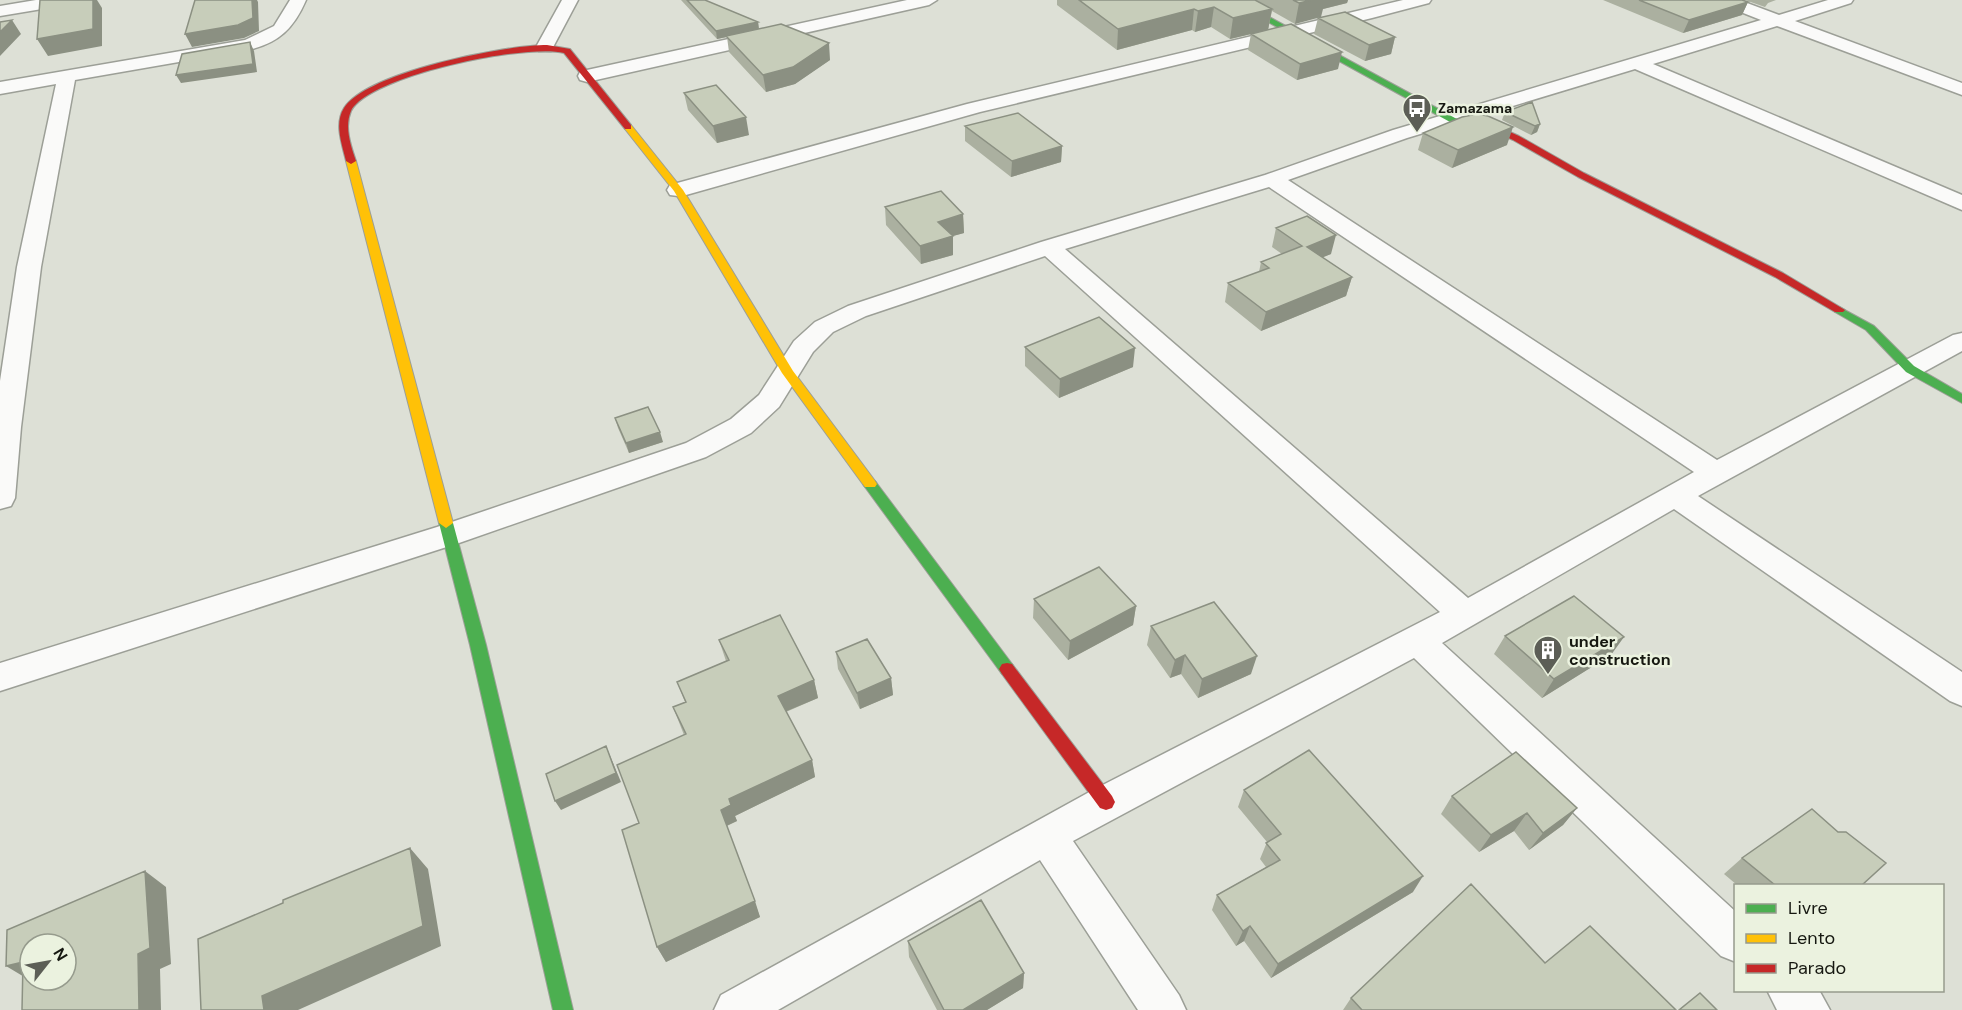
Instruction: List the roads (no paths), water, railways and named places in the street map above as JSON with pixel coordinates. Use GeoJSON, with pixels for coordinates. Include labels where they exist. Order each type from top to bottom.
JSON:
{"type":"FeatureCollection","features":[{"type":"Feature","properties":{"kind":"street"},"geometry":{"type":"LineString","coordinates":[[0,10],[66,0]]}},
{"type":"Feature","properties":{"kind":"street"},"geometry":{"type":"LineString","coordinates":[[0,88],[248,45],[264,40],[285,28],[298,0]]}},
{"type":"Feature","properties":{"kind":"street"},"geometry":{"type":"LineString","coordinates":[[545,47],[570,0]]}},
{"type":"Feature","properties":{"kind":"street"},"geometry":{"type":"LineString","coordinates":[[587,76],[929,0]]}},
{"type":"Feature","properties":{"kind":"street"},"geometry":{"type":"LineString","coordinates":[[1232,0],[1453,120],[1487,125],[1516,138],[1581,175],[1779,275],[1870,328],[1910,369],[1962,399]]}},
{"type":"Feature","properties":{"kind":"street"},"geometry":{"type":"LineString","coordinates":[[678,190],[856,138],[1017,96],[1296,33],[1423,0]]}},
{"type":"Feature","properties":{"kind":"street"},"geometry":{"type":"LineString","coordinates":[[1724,0],[1962,89]]}},
{"type":"Feature","properties":{"kind":"street"},"geometry":{"type":"LineString","coordinates":[[0,677],[448,535],[696,450],[741,426],[769,401],[803,347],[824,327],[857,311],[1050,247],[1272,179],[1400,134],[1453,120],[1845,0]]}},
{"type":"Feature","properties":{"kind":"street"},"geometry":{"type":"LineString","coordinates":[[563,1010],[478,645],[343,132],[342,120],[357,98],[391,81],[509,50],[545,47],[567,51],[678,190],[788,373],[1106,802]]}},
{"type":"Feature","properties":{"kind":"street"},"geometry":{"type":"LineString","coordinates":[[1636,63],[1962,203]]}},
{"type":"Feature","properties":{"kind":"street"},"geometry":{"type":"LineString","coordinates":[[0,498],[3,429],[29,267],[67,76]]}},
{"type":"Feature","properties":{"kind":"street"},"geometry":{"type":"LineString","coordinates":[[1272,179],[1716,473]]}},
{"type":"Feature","properties":{"kind":"street"},"geometry":{"type":"LineString","coordinates":[[1050,247],[1465,615]]}},
{"type":"Feature","properties":{"kind":"street"},"geometry":{"type":"LineString","coordinates":[[736,1010],[1046,834],[1465,615],[1675,495],[1962,341]]}},
{"type":"Feature","properties":{"kind":"street"},"geometry":{"type":"LineString","coordinates":[[1675,495],[1962,691]]}},
{"type":"Feature","properties":{"kind":"street"},"geometry":{"type":"LineString","coordinates":[[1417,640],[1734,939]]}},
{"type":"Feature","properties":{"kind":"street"},"geometry":{"type":"LineString","coordinates":[[1046,834],[1164,1010]]}},
{"type":"Feature","properties":{"kind":"street"},"geometry":{"type":"LineString","coordinates":[[1790,992],[1808,1010]]}},
{"type":"Feature","properties":{"kind":"place","name":"Zamazama"},"geometry":{"type":"Point","coordinates":[1417,134]}},
{"type":"Feature","properties":{"kind":"place","name":"under construction"},"geometry":{"type":"Point","coordinates":[1548,676]}}]}
